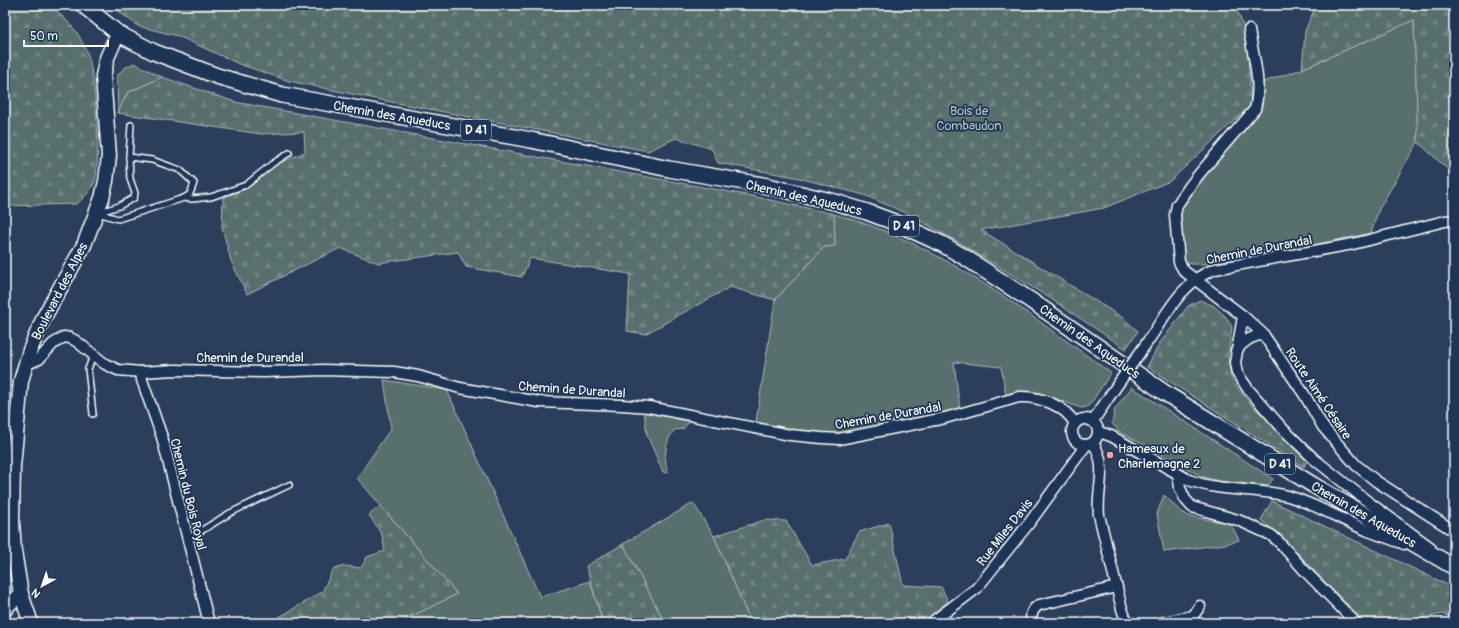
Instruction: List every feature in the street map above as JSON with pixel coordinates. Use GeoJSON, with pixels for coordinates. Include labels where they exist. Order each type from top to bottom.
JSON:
{"type":"FeatureCollection","features":[{"type":"Feature","properties":{"kind":"main road","name":"Chemin des Aqueducs"},"geometry":{"type":"LineString","coordinates":[[83,5],[119,34],[154,52],[210,74],[282,95],[531,140],[669,169],[768,186],[835,202],[888,219],[930,238],[966,258],[1165,393],[1313,485],[1454,566]]}},
{"type":"Feature","properties":{"kind":"street","name":"Route Aimé Césaire"},"geometry":{"type":"LineString","coordinates":[[1249,30],[1258,85],[1258,97],[1255,109],[1179,201],[1174,214],[1179,262],[1184,271],[1194,280],[1243,316],[1262,334],[1304,394],[1323,427],[1356,465],[1376,481],[1454,531]]}},
{"type":"Feature","properties":{"kind":"street","name":"Boulevard des Alpes"},"geometry":{"type":"LineString","coordinates":[[31,623],[21,594],[14,551],[9,461],[21,381],[25,365],[44,317],[84,245],[97,213],[106,181],[109,156],[104,76],[107,58],[119,34]]}},
{"type":"Feature","properties":{"kind":"street","name":"Chemin de Durandal"},"geometry":{"type":"LineString","coordinates":[[1094,421],[1176,300],[1194,280],[1204,272],[1353,244],[1454,220]]}},
{"type":"Feature","properties":{"kind":"street"},"geometry":{"type":"LineString","coordinates":[[1243,316],[1235,363],[1237,373],[1248,389],[1283,429],[1314,459],[1367,501],[1412,532],[1454,566]]}},
{"type":"Feature","properties":{"kind":"street"},"geometry":{"type":"LineString","coordinates":[[1236,351],[1241,344],[1247,340],[1262,334]]}},
{"type":"Feature","properties":{"kind":"street","name":"Chemin de Durandal"},"geometry":{"type":"LineString","coordinates":[[25,365],[39,359],[53,344],[64,337],[76,341],[93,356],[118,370],[141,372],[174,370],[264,372],[323,370],[394,372],[418,376],[460,388],[539,402],[622,405],[650,408],[790,435],[822,438],[839,439],[861,435],[945,418],[1019,397],[1030,396],[1046,401],[1064,410],[1075,424]]}},
{"type":"Feature","properties":{"kind":"street","name":"Chemin du Bois Royal"},"geometry":{"type":"LineString","coordinates":[[141,372],[142,380],[162,437],[209,623]]}},
{"type":"Feature","properties":{"kind":"street"},"geometry":{"type":"LineString","coordinates":[[1089,444],[1098,436],[1099,432],[1094,421],[1084,418],[1075,424],[1072,436],[1077,443],[1089,444],[1097,451],[1102,474],[1098,504],[1099,515],[1123,614],[1127,623]]}},
{"type":"Feature","properties":{"kind":"street"},"geometry":{"type":"LineString","coordinates":[[1099,432],[1111,436],[1193,482],[1209,486],[1289,496],[1366,530],[1433,555]]}},
{"type":"Feature","properties":{"kind":"street","name":"Rue Miles Davis"},"geometry":{"type":"LineString","coordinates":[[931,623],[977,588],[1030,522],[1089,444]]}},
{"type":"Feature","properties":{"kind":"street"},"geometry":{"type":"LineString","coordinates":[[1178,474],[1180,488],[1188,503],[1198,510],[1225,515],[1271,535],[1356,623]]}},
{"type":"Feature","properties":{"kind":"street"},"geometry":{"type":"LineString","coordinates":[[1032,623],[1032,611],[1040,605],[1117,587]]}},
{"type":"Feature","properties":{"kind":"street"},"geometry":{"type":"LineString","coordinates":[[5,610],[10,603],[21,594]]}},
{"type":"Feature","properties":{"kind":"street"},"geometry":{"type":"LineString","coordinates":[[1159,623],[1193,616],[1200,606]]}},
{"type":"Feature","properties":{"kind":"lane"},"geometry":{"type":"LineString","coordinates":[[97,213],[119,206],[134,198],[135,193],[130,179],[129,157],[131,125]]}},
{"type":"Feature","properties":{"kind":"lane"},"geometry":{"type":"LineString","coordinates":[[184,198],[192,199],[211,197],[246,184],[289,153]]}},
{"type":"Feature","properties":{"kind":"lane"},"geometry":{"type":"LineString","coordinates":[[97,213],[118,219],[184,198],[190,194],[194,183],[180,170],[152,160],[129,157]]}},
{"type":"Feature","properties":{"kind":"lane"},"geometry":{"type":"LineString","coordinates":[[93,356],[88,369],[93,414]]}},
{"type":"Feature","properties":{"kind":"lane"},"geometry":{"type":"LineString","coordinates":[[188,539],[230,513],[288,485]]}},
{"type":"Feature","properties":{"kind":"green space"},"geometry":{"type":"Polygon","coordinates":[[[5,5],[49,5],[73,27],[88,55],[91,66],[97,122],[98,142],[96,176],[93,186],[77,204],[7,206],[5,209],[5,5]]]}},
{"type":"Feature","properties":{"kind":"green space","name":"Bois de Combaudon"},"geometry":{"type":"Polygon","coordinates":[[[110,5],[1235,5],[1247,36],[1251,105],[1170,181],[1104,208],[981,230],[1123,318],[1138,331],[1126,349],[1048,297],[960,243],[906,213],[864,195],[795,177],[718,163],[712,149],[676,138],[648,151],[289,81],[239,64],[178,36],[138,26],[110,5]]]}},
{"type":"Feature","properties":{"kind":"green space"},"geometry":{"type":"Polygon","coordinates":[[[1316,5],[1454,5],[1454,175],[1418,142],[1414,20],[1302,69],[1305,31],[1316,5]]]}},
{"type":"Feature","properties":{"kind":"green space"},"geometry":{"type":"Polygon","coordinates":[[[1414,20],[1418,142],[1379,209],[1371,233],[1274,253],[1205,264],[1190,264],[1185,261],[1182,257],[1179,217],[1182,200],[1260,108],[1263,97],[1263,82],[1302,69],[1414,20]]]}},
{"type":"Feature","properties":{"kind":"green space"},"geometry":{"type":"Polygon","coordinates":[[[134,63],[162,77],[127,93],[118,113],[117,76],[123,69],[134,63]]]}},
{"type":"Feature","properties":{"kind":"green space"},"geometry":{"type":"Polygon","coordinates":[[[162,77],[235,102],[752,196],[834,214],[835,246],[824,247],[775,300],[730,287],[645,334],[627,331],[630,274],[530,258],[522,277],[466,267],[458,252],[378,263],[340,248],[247,294],[231,261],[222,227],[223,198],[249,187],[275,165],[305,152],[304,132],[261,134],[118,113],[127,93],[162,77]]]}},
{"type":"Feature","properties":{"kind":"green space"},"geometry":{"type":"Polygon","coordinates":[[[834,214],[872,226],[945,260],[1013,303],[1111,373],[1091,403],[1087,407],[1081,408],[1036,392],[1028,391],[1006,395],[1001,367],[954,362],[960,410],[845,433],[823,434],[756,422],[775,300],[824,247],[835,245],[834,214]]]}},
{"type":"Feature","properties":{"kind":"green space"},"geometry":{"type":"Polygon","coordinates":[[[1200,300],[1214,306],[1226,317],[1232,327],[1228,357],[1231,378],[1238,389],[1253,406],[1308,459],[1304,467],[1147,367],[1160,343],[1188,306],[1200,300]]]}},
{"type":"Feature","properties":{"kind":"green space"},"geometry":{"type":"Polygon","coordinates":[[[384,380],[447,390],[540,597],[590,581],[603,623],[398,623],[457,594],[357,478],[391,428],[384,380]]]}},
{"type":"Feature","properties":{"kind":"green space"},"geometry":{"type":"Polygon","coordinates":[[[1132,387],[1273,479],[1268,486],[1218,481],[1201,476],[1118,431],[1112,423],[1115,409],[1132,387]]]}},
{"type":"Feature","properties":{"kind":"green space"},"geometry":{"type":"Polygon","coordinates":[[[644,412],[691,419],[683,429],[674,430],[668,441],[666,462],[668,473],[663,472],[647,435],[644,412]]]}},
{"type":"Feature","properties":{"kind":"green space"},"geometry":{"type":"Polygon","coordinates":[[[1164,495],[1179,510],[1189,516],[1231,524],[1239,540],[1225,544],[1164,552],[1157,514],[1164,495]]]}},
{"type":"Feature","properties":{"kind":"green space"},"geometry":{"type":"Polygon","coordinates":[[[1272,501],[1454,588],[1454,618],[1442,614],[1405,623],[1364,623],[1288,543],[1261,520],[1272,501]]]}},
{"type":"Feature","properties":{"kind":"green space"},"geometry":{"type":"Polygon","coordinates":[[[693,503],[714,536],[751,623],[665,623],[623,544],[693,503]]]}},
{"type":"Feature","properties":{"kind":"green space"},"geometry":{"type":"Polygon","coordinates":[[[381,506],[457,594],[398,623],[276,623],[276,619],[322,592],[333,570],[344,566],[361,568],[367,557],[385,551],[382,535],[369,515],[381,506]]]}},
{"type":"Feature","properties":{"kind":"green space"},"geometry":{"type":"Polygon","coordinates":[[[765,520],[786,521],[812,565],[845,559],[859,532],[889,523],[903,585],[941,587],[948,601],[924,623],[892,623],[887,619],[881,623],[751,623],[714,536],[765,520]]]}},
{"type":"Feature","properties":{"kind":"green space"},"geometry":{"type":"Polygon","coordinates":[[[623,544],[665,623],[603,623],[586,566],[623,544]]]}},
{"type":"Feature","properties":{"kind":"place","name":"Hameaux de Charlemagne 2"},"geometry":{"type":"Point","coordinates":[1110,455]}}]}
